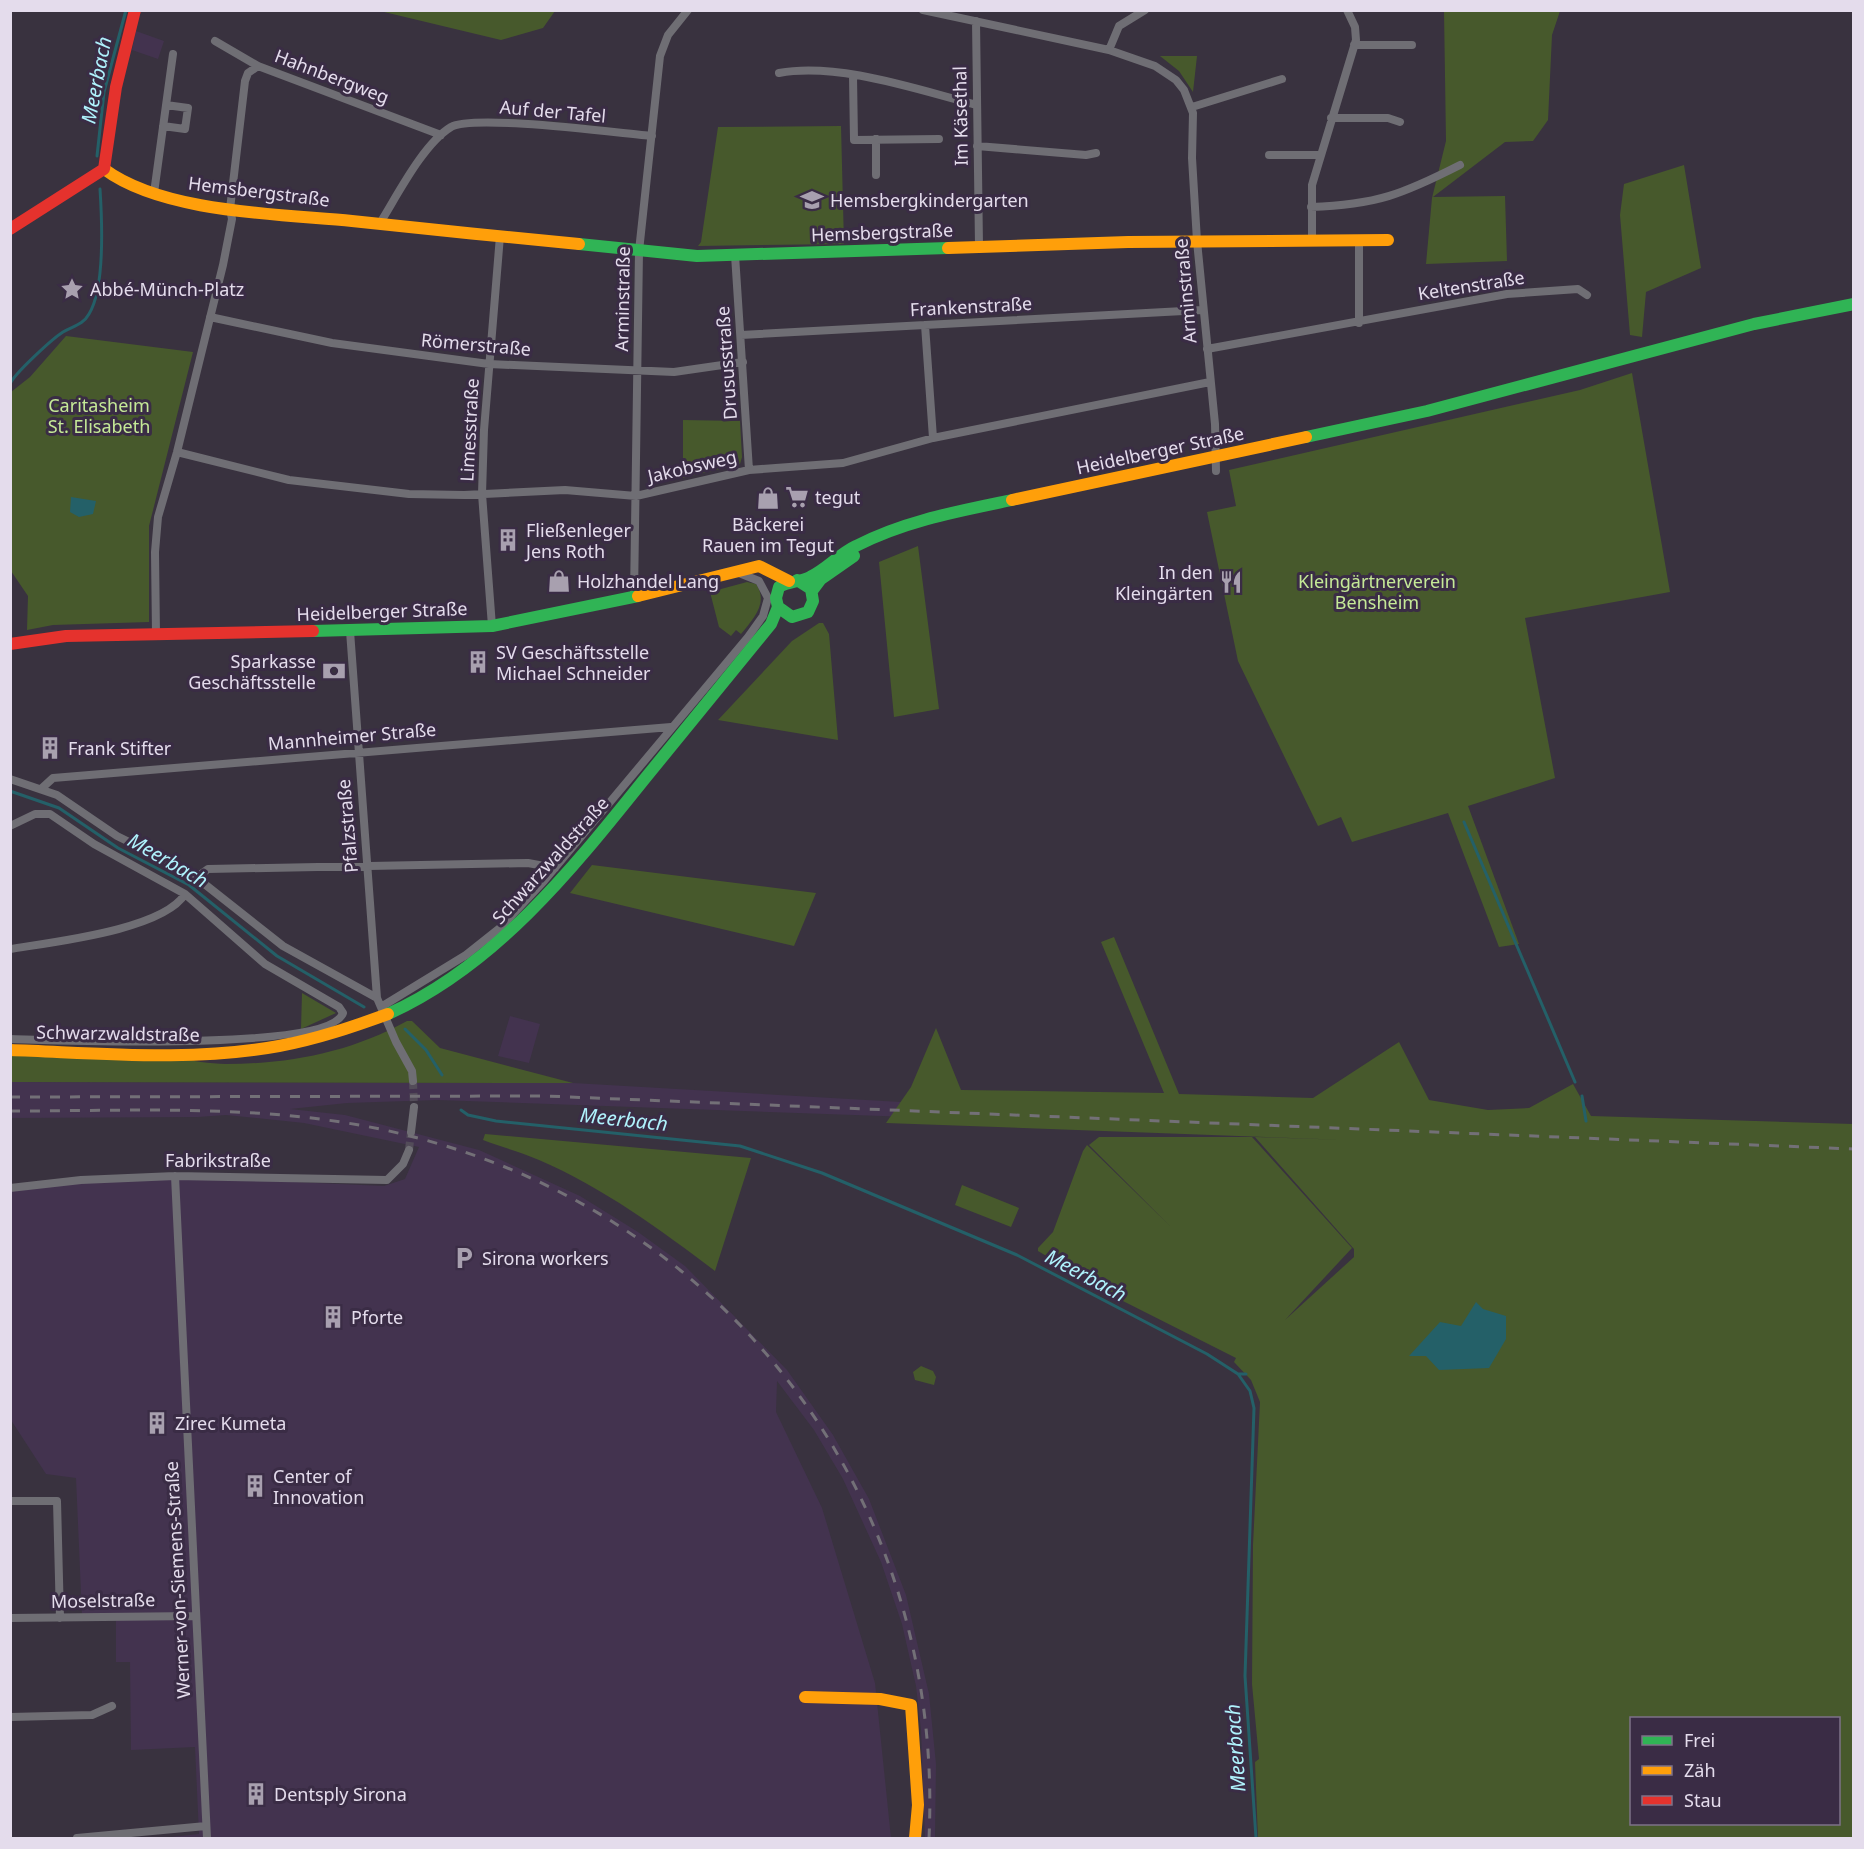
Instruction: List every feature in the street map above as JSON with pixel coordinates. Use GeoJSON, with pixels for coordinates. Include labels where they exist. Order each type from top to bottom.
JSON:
{"type":"FeatureCollection","features":[{"type":"Feature","properties":{"kind":"street"},"geometry":{"type":"LineString","coordinates":[[10,229],[104,170],[116,87],[135,10]]}},
{"type":"Feature","properties":{"kind":"street"},"geometry":{"type":"LineString","coordinates":[[923,10],[1109,50],[1166,72],[1184,90],[1192,107],[1282,79]]}},
{"type":"Feature","properties":{"kind":"street"},"geometry":{"type":"LineString","coordinates":[[1109,50],[1119,26],[1145,10]]}},
{"type":"Feature","properties":{"kind":"street"},"geometry":{"type":"LineString","coordinates":[[1312,239],[1312,184],[1354,45],[1355,27],[1347,10]]}},
{"type":"Feature","properties":{"kind":"street","name":"Arminstraße"},"geometry":{"type":"LineString","coordinates":[[634,597],[639,251],[663,45],[674,25],[687,11]]}},
{"type":"Feature","properties":{"kind":"street","name":"Im Käsethal"},"geometry":{"type":"LineString","coordinates":[[976,21],[979,246]]}},
{"type":"Feature","properties":{"kind":"street","name":"Hahnbergweg"},"geometry":{"type":"LineString","coordinates":[[215,40],[258,66],[441,135]]}},
{"type":"Feature","properties":{"kind":"street"},"geometry":{"type":"LineString","coordinates":[[1354,45],[1412,45]]}},
{"type":"Feature","properties":{"kind":"street"},"geometry":{"type":"LineString","coordinates":[[154,193],[173,54]]}},
{"type":"Feature","properties":{"kind":"street"},"geometry":{"type":"LineString","coordinates":[[156,635],[156,526],[177,452],[228,243],[245,81],[248,73],[258,66]]}},
{"type":"Feature","properties":{"kind":"street"},"geometry":{"type":"LineString","coordinates":[[779,73],[801,69],[853,76],[977,105]]}},
{"type":"Feature","properties":{"kind":"street"},"geometry":{"type":"LineString","coordinates":[[853,76],[854,140],[939,139]]}},
{"type":"Feature","properties":{"kind":"street"},"geometry":{"type":"LineString","coordinates":[[163,126],[185,129],[188,108],[166,105]]}},
{"type":"Feature","properties":{"kind":"street","name":"Arminstraße"},"geometry":{"type":"LineString","coordinates":[[1192,107],[1197,241],[1215,424],[1216,471]]}},
{"type":"Feature","properties":{"kind":"street"},"geometry":{"type":"LineString","coordinates":[[1331,118],[1388,118],[1400,122]]}},
{"type":"Feature","properties":{"kind":"street","name":"Auf der Tafel"},"geometry":{"type":"LineString","coordinates":[[441,135],[452,126],[494,122],[652,135]]}},
{"type":"Feature","properties":{"kind":"street"},"geometry":{"type":"LineString","coordinates":[[380,223],[423,157],[441,135]]}},
{"type":"Feature","properties":{"kind":"street"},"geometry":{"type":"LineString","coordinates":[[876,139],[876,175]]}},
{"type":"Feature","properties":{"kind":"street"},"geometry":{"type":"LineString","coordinates":[[977,146],[1086,155],[1096,153]]}},
{"type":"Feature","properties":{"kind":"street"},"geometry":{"type":"LineString","coordinates":[[1269,155],[1320,155]]}},
{"type":"Feature","properties":{"kind":"street"},"geometry":{"type":"LineString","coordinates":[[1311,207],[1343,206],[1390,198],[1460,165]]}},
{"type":"Feature","properties":{"kind":"street","name":"Hemsbergstraße"},"geometry":{"type":"LineString","coordinates":[[104,170],[123,183],[154,193],[230,209],[697,256],[979,246],[1312,239],[1388,240]]}},
{"type":"Feature","properties":{"kind":"street","name":"Limesstraße"},"geometry":{"type":"LineString","coordinates":[[492,626],[482,494],[489,364],[500,236]]}},
{"type":"Feature","properties":{"kind":"street"},"geometry":{"type":"LineString","coordinates":[[1359,240],[1359,322]]}},
{"type":"Feature","properties":{"kind":"street","name":"Drususstraße"},"geometry":{"type":"LineString","coordinates":[[735,255],[749,470]]}},
{"type":"Feature","properties":{"kind":"street","name":"Keltenstraße"},"geometry":{"type":"LineString","coordinates":[[1207,349],[1524,292],[1578,289],[1587,294]]}},
{"type":"Feature","properties":{"kind":"street","name":"Heidelberger Straße"},"geometry":{"type":"LineString","coordinates":[[10,644],[66,636],[492,626],[634,597],[749,568],[764,568],[793,580],[807,585],[812,591],[813,601],[808,612],[798,617],[780,606],[782,585],[793,580],[808,578],[866,540],[901,527],[961,510],[1427,411],[1754,324],[1854,304]]}},
{"type":"Feature","properties":{"kind":"street","name":"Frankenstraße"},"geometry":{"type":"LineString","coordinates":[[741,335],[1202,310]]}},
{"type":"Feature","properties":{"kind":"street","name":"Römerstraße"},"geometry":{"type":"LineString","coordinates":[[210,318],[333,343],[489,364],[674,372],[743,362]]}},
{"type":"Feature","properties":{"kind":"street"},"geometry":{"type":"LineString","coordinates":[[925,325],[933,438]]}},
{"type":"Feature","properties":{"kind":"street","name":"Jakobsweg"},"geometry":{"type":"LineString","coordinates":[[177,452],[289,480],[409,494],[482,494],[565,490],[636,496],[749,470],[843,463],[933,438],[1210,382]]}},
{"type":"Feature","properties":{"kind":"street","name":"Heidelberger Straße"},"geometry":{"type":"LineString","coordinates":[[812,591],[821,579],[848,559],[901,527]]}},
{"type":"Feature","properties":{"kind":"street"},"geometry":{"type":"LineString","coordinates":[[749,568],[769,579],[775,587],[780,606]]}},
{"type":"Feature","properties":{"kind":"street","name":"Schwarzwaldstraße"},"geometry":{"type":"LineString","coordinates":[[10,1050],[218,1052],[278,1046],[325,1036],[381,1007],[466,956],[500,928],[555,868],[748,637],[767,606],[766,591],[759,581],[732,571]]}},
{"type":"Feature","properties":{"kind":"street","name":"Schwarzwaldstraße"},"geometry":{"type":"LineString","coordinates":[[381,1007],[457,976],[497,945],[536,909],[771,624],[780,606]]}},
{"type":"Feature","properties":{"kind":"street","name":"Pfalzstraße"},"geometry":{"type":"LineString","coordinates":[[350,631],[367,865],[381,1007]]}},
{"type":"Feature","properties":{"kind":"street","name":"Mannheimer Straße"},"geometry":{"type":"LineString","coordinates":[[41,789],[53,778],[671,727]]}},
{"type":"Feature","properties":{"kind":"street"},"geometry":{"type":"LineString","coordinates":[[10,779],[57,795],[117,836],[197,877],[283,946],[381,1007],[412,1071],[413,1081]]}},
{"type":"Feature","properties":{"kind":"street"},"geometry":{"type":"LineString","coordinates":[[10,826],[35,814],[50,814],[94,844],[185,894],[177,905],[143,922],[86,937],[10,949]]}},
{"type":"Feature","properties":{"kind":"street"},"geometry":{"type":"LineString","coordinates":[[197,877],[208,869],[367,865],[528,863],[555,868]]}},
{"type":"Feature","properties":{"kind":"street","name":"Schwarzwaldstraße"},"geometry":{"type":"LineString","coordinates":[[10,1039],[198,1042],[243,1039],[314,1028],[337,1021],[343,1013],[339,1007],[265,964],[185,894]]}},
{"type":"Feature","properties":{"kind":"street"},"geometry":{"type":"LineString","coordinates":[[411,1132],[414,1107]]}},
{"type":"Feature","properties":{"kind":"street","name":"Fabrikstraße"},"geometry":{"type":"LineString","coordinates":[[10,1188],[81,1180],[175,1176],[387,1180],[403,1164],[409,1150]]}},
{"type":"Feature","properties":{"kind":"street","name":"Werner-von-Siemens-Straße"},"geometry":{"type":"LineString","coordinates":[[175,1176],[207,1839]]}},
{"type":"Feature","properties":{"kind":"street"},"geometry":{"type":"LineString","coordinates":[[10,1501],[57,1501],[60,1618]]}},
{"type":"Feature","properties":{"kind":"street","name":"Moselstraße"},"geometry":{"type":"LineString","coordinates":[[10,1618],[196,1616]]}},
{"type":"Feature","properties":{"kind":"street"},"geometry":{"type":"LineString","coordinates":[[805,1697],[880,1699],[911,1704],[918,1806],[915,1839]]}},
{"type":"Feature","properties":{"kind":"street"},"geometry":{"type":"LineString","coordinates":[[10,1717],[92,1715],[112,1706]]}},
{"type":"Feature","properties":{"kind":"street"},"geometry":{"type":"LineString","coordinates":[[77,1839],[206,1826]]}},
{"type":"Feature","properties":{"kind":"shaded area"},"geometry":{"type":"Polygon","coordinates":[[[136,31],[164,41],[158,59],[132,50],[136,31]]]}},
{"type":"Feature","properties":{"kind":"shaded area"},"geometry":{"type":"Polygon","coordinates":[[[510,1016],[540,1024],[529,1063],[498,1056],[510,1016]]]}},
{"type":"Feature","properties":{"kind":"shaded area","name":"Dentsply Sirona"},"geometry":{"type":"Polygon","coordinates":[[[11,1082],[573,1083],[901,1102],[996,1104],[967,1119],[437,1100],[347,1103],[290,1109],[345,1115],[479,1150],[580,1196],[638,1232],[685,1266],[787,1370],[833,1435],[869,1499],[906,1595],[929,1694],[936,1764],[935,1838],[925,1838],[921,1730],[916,1686],[902,1624],[881,1562],[843,1479],[814,1430],[777,1381],[776,1412],[822,1508],[875,1683],[891,1838],[162,1838],[199,1834],[195,1747],[131,1750],[130,1662],[116,1662],[116,1618],[82,1616],[76,1478],[46,1474],[11,1420],[11,1191],[81,1181],[177,1177],[384,1186],[405,1179],[419,1147],[304,1123],[226,1115],[11,1118],[11,1082]]]}},
{"type":"Feature","properties":{"kind":"green space"},"geometry":{"type":"Polygon","coordinates":[[[380,11],[555,11],[543,28],[501,40],[380,11]]]}},
{"type":"Feature","properties":{"kind":"green space"},"geometry":{"type":"Polygon","coordinates":[[[1444,11],[1560,11],[1552,35],[1548,120],[1533,141],[1505,142],[1433,197],[1505,196],[1507,261],[1426,264],[1432,198],[1446,141],[1444,11]]]}},
{"type":"Feature","properties":{"kind":"green space"},"geometry":{"type":"Polygon","coordinates":[[[1160,56],[1197,56],[1193,92],[1179,71],[1160,56]]]}},
{"type":"Feature","properties":{"kind":"green space"},"geometry":{"type":"Polygon","coordinates":[[[841,126],[844,244],[698,246],[701,242],[718,127],[841,126]]]}},
{"type":"Feature","properties":{"kind":"green space"},"geometry":{"type":"Polygon","coordinates":[[[1684,165],[1701,268],[1646,292],[1642,337],[1630,335],[1620,215],[1624,184],[1684,165]]]}},
{"type":"Feature","properties":{"kind":"green space","name":"Caritasheim St. Elisabeth"},"geometry":{"type":"Polygon","coordinates":[[[66,336],[193,352],[149,526],[149,622],[53,625],[27,630],[28,596],[11,571],[11,392],[30,377],[66,336]]]}},
{"type":"Feature","properties":{"kind":"green space","name":"Kleingärtnerverein Bensheim"},"geometry":{"type":"Polygon","coordinates":[[[1632,373],[1670,592],[1525,618],[1555,778],[1468,806],[1519,944],[1499,947],[1448,813],[1352,842],[1341,817],[1318,826],[1238,661],[1207,512],[1236,506],[1229,470],[1580,390],[1632,373]]]}},
{"type":"Feature","properties":{"kind":"green space"},"geometry":{"type":"Polygon","coordinates":[[[683,420],[740,421],[742,457],[740,464],[683,478],[683,420]]]}},
{"type":"Feature","properties":{"kind":"green space"},"geometry":{"type":"Polygon","coordinates":[[[918,546],[939,709],[894,717],[879,562],[918,546]]]}},
{"type":"Feature","properties":{"kind":"green space"},"geometry":{"type":"Polygon","coordinates":[[[747,582],[756,584],[760,591],[760,604],[754,617],[741,634],[736,630],[731,636],[719,627],[710,592],[747,582]]]}},
{"type":"Feature","properties":{"kind":"green space"},"geometry":{"type":"Polygon","coordinates":[[[819,623],[823,623],[829,634],[838,740],[718,720],[792,641],[819,623]]]}},
{"type":"Feature","properties":{"kind":"green space"},"geometry":{"type":"Polygon","coordinates":[[[592,865],[816,893],[794,946],[570,893],[592,865]]]}},
{"type":"Feature","properties":{"kind":"green space"},"geometry":{"type":"Polygon","coordinates":[[[1114,937],[1179,1094],[1313,1098],[1399,1042],[1429,1100],[1488,1110],[1529,1108],[1573,1084],[1591,1116],[1853,1124],[1853,1838],[1258,1838],[1255,1762],[1259,1759],[1252,1684],[1253,1545],[1260,1402],[1251,1380],[1234,1362],[1236,1358],[1115,1297],[1038,1251],[1038,1248],[1053,1232],[1087,1145],[1170,1226],[1089,1145],[1099,1137],[1252,1137],[1352,1248],[1285,1320],[1354,1257],[1354,1249],[1255,1137],[1348,1140],[886,1123],[911,1087],[936,1028],[961,1090],[1164,1093],[1101,942],[1114,937]]]}},
{"type":"Feature","properties":{"kind":"green space"},"geometry":{"type":"Polygon","coordinates":[[[302,993],[336,1013],[301,1029],[302,993]]]}},
{"type":"Feature","properties":{"kind":"green space"},"geometry":{"type":"Polygon","coordinates":[[[407,1021],[412,1021],[440,1048],[573,1083],[11,1082],[11,1055],[155,1058],[226,1064],[273,1062],[297,1059],[342,1048],[386,1032],[407,1021]]]}},
{"type":"Feature","properties":{"kind":"green space"},"geometry":{"type":"Polygon","coordinates":[[[485,1134],[751,1158],[715,1271],[608,1196],[539,1160],[483,1140],[485,1134]]]}},
{"type":"Feature","properties":{"kind":"green space"},"geometry":{"type":"Polygon","coordinates":[[[962,1185],[1019,1208],[1011,1227],[955,1205],[962,1185]]]}},
{"type":"Feature","properties":{"kind":"green space"},"geometry":{"type":"Polygon","coordinates":[[[921,1366],[933,1371],[936,1377],[934,1385],[915,1380],[913,1372],[921,1366]]]}},
{"type":"Feature","properties":{"kind":"water"},"geometry":{"type":"Polygon","coordinates":[[[71,497],[96,501],[93,514],[79,517],[70,512],[71,497]]]}},
{"type":"Feature","properties":{"kind":"water"},"geometry":{"type":"Polygon","coordinates":[[[1476,1302],[1483,1309],[1506,1316],[1506,1339],[1489,1368],[1439,1370],[1426,1356],[1409,1356],[1440,1322],[1461,1326],[1476,1302]]]}},
{"type":"Feature","properties":{"kind":"waterway","name":"Meerbach"},"geometry":{"type":"LineString","coordinates":[[97,156],[104,92],[126,10]]}},
{"type":"Feature","properties":{"kind":"waterway","name":"Meerbach"},"geometry":{"type":"LineString","coordinates":[[10,384],[42,349],[63,332],[81,323],[89,314],[98,288],[100,271],[102,235],[100,189]]}},
{"type":"Feature","properties":{"kind":"waterway","name":"Meerbach"},"geometry":{"type":"LineString","coordinates":[[10,791],[59,808],[118,848],[189,885],[277,956],[364,1007]]}},
{"type":"Feature","properties":{"kind":"waterway"},"geometry":{"type":"LineString","coordinates":[[1464,822],[1575,1082]]}},
{"type":"Feature","properties":{"kind":"waterway","name":"Meerbach"},"geometry":{"type":"LineString","coordinates":[[405,1029],[426,1050],[442,1075]]}},
{"type":"Feature","properties":{"kind":"waterway"},"geometry":{"type":"LineString","coordinates":[[1582,1096],[1586,1121]]}},
{"type":"Feature","properties":{"kind":"waterway","name":"Meerbach"},"geometry":{"type":"LineString","coordinates":[[461,1110],[468,1115],[496,1121],[740,1146],[822,1173],[1017,1255],[1207,1354],[1238,1374],[1250,1391],[1254,1408],[1245,1676],[1256,1838]]}},
{"type":"Feature","properties":{"kind":"waterway","name":"Meerbach"},"geometry":{"type":"LineString","coordinates":[[1238,1374],[1246,1374]]}},
{"type":"Feature","properties":{"kind":"tunnel"},"geometry":{"type":"LineString","coordinates":[[413,1081],[414,1107]]}},
{"type":"Feature","properties":{"kind":"tunnel"},"geometry":{"type":"LineString","coordinates":[[409,1150],[411,1132]]}},
{"type":"Feature","properties":{"kind":"railway"},"geometry":{"type":"LineString","coordinates":[[10,1097],[545,1096],[1854,1149]]}},
{"type":"Feature","properties":{"kind":"railway"},"geometry":{"type":"LineString","coordinates":[[10,1111],[158,1110],[256,1113],[354,1124],[402,1134],[520,1173],[625,1230],[718,1303],[795,1390],[856,1488],[900,1597],[924,1715],[929,1838]]}},
{"type":"Feature","properties":{"kind":"traffic: fast"},"geometry":{"type":"LineString","coordinates":[[579,244],[697,256],[948,248]]}},
{"type":"Feature","properties":{"kind":"traffic: fast"},"geometry":{"type":"LineString","coordinates":[[1306,437],[1427,411],[1754,324],[1854,304]]}},
{"type":"Feature","properties":{"kind":"traffic: fast"},"geometry":{"type":"LineString","coordinates":[[797,580],[811,589],[813,601],[808,612],[792,617],[778,607],[776,598],[779,587],[787,584],[795,582],[798,581],[802,580],[810,577],[856,546],[912,523],[1012,500]]}},
{"type":"Feature","properties":{"kind":"traffic: fast"},"geometry":{"type":"LineString","coordinates":[[812,591],[821,579],[854,556]]}},
{"type":"Feature","properties":{"kind":"traffic: fast"},"geometry":{"type":"LineString","coordinates":[[313,631],[492,626],[638,596]]}},
{"type":"Feature","properties":{"kind":"traffic: fast"},"geometry":{"type":"LineString","coordinates":[[388,1014],[427,993],[464,969],[531,911],[591,845],[756,643],[771,624],[778,607]]}},
{"type":"Feature","properties":{"kind":"traffic: slow"},"geometry":{"type":"LineString","coordinates":[[104,169],[129,184],[157,195],[223,209],[579,244]]}},
{"type":"Feature","properties":{"kind":"traffic: slow"},"geometry":{"type":"LineString","coordinates":[[948,248],[1128,242],[1388,240]]}},
{"type":"Feature","properties":{"kind":"traffic: slow"},"geometry":{"type":"LineString","coordinates":[[1012,500],[1306,437]]}},
{"type":"Feature","properties":{"kind":"traffic: slow"},"geometry":{"type":"LineString","coordinates":[[638,596],[759,566],[789,581]]}},
{"type":"Feature","properties":{"kind":"traffic: slow"},"geometry":{"type":"LineString","coordinates":[[10,1050],[145,1055],[246,1051],[307,1040],[388,1014]]}},
{"type":"Feature","properties":{"kind":"traffic: slow"},"geometry":{"type":"LineString","coordinates":[[805,1697],[880,1699],[911,1705],[918,1805],[915,1838]]}},
{"type":"Feature","properties":{"kind":"traffic: jam"},"geometry":{"type":"LineString","coordinates":[[10,229],[104,169],[116,87],[135,10]]}},
{"type":"Feature","properties":{"kind":"traffic: jam"},"geometry":{"type":"LineString","coordinates":[[10,644],[66,636],[313,631]]}},
{"type":"Feature","properties":{"kind":"place","name":"Hemsbergkindergarten"},"geometry":{"type":"Point","coordinates":[812,200]}},
{"type":"Feature","properties":{"kind":"place","name":"Abbé-Münch-Platz"},"geometry":{"type":"Point","coordinates":[72,289]}},
{"type":"Feature","properties":{"kind":"place","name":"tegut"},"geometry":{"type":"Point","coordinates":[797,497]}},
{"type":"Feature","properties":{"kind":"place","name":"Bäckerei Rauen im Tegut"},"geometry":{"type":"Point","coordinates":[768,498]}},
{"type":"Feature","properties":{"kind":"place","name":"Fließenleger Jens Roth"},"geometry":{"type":"Point","coordinates":[508,540]}},
{"type":"Feature","properties":{"kind":"place","name":"Holzhandel Lang"},"geometry":{"type":"Point","coordinates":[559,581]}},
{"type":"Feature","properties":{"kind":"place","name":"In den Kleingärten"},"geometry":{"type":"Point","coordinates":[1231,582]}},
{"type":"Feature","properties":{"kind":"place","name":"SV Geschäftsstelle Michael Schneider"},"geometry":{"type":"Point","coordinates":[478,662]}},
{"type":"Feature","properties":{"kind":"place","name":"Sparkasse Geschäftsstelle"},"geometry":{"type":"Point","coordinates":[334,671]}},
{"type":"Feature","properties":{"kind":"place","name":"Frank Stifter"},"geometry":{"type":"Point","coordinates":[50,748]}},
{"type":"Feature","properties":{"kind":"place","name":"Sirona workers"},"geometry":{"type":"Point","coordinates":[464,1258]}},
{"type":"Feature","properties":{"kind":"place","name":"Pforte"},"geometry":{"type":"Point","coordinates":[333,1317]}},
{"type":"Feature","properties":{"kind":"place","name":"Zirec Kumeta"},"geometry":{"type":"Point","coordinates":[157,1423]}},
{"type":"Feature","properties":{"kind":"place","name":"Center of Innovation"},"geometry":{"type":"Point","coordinates":[255,1486]}},
{"type":"Feature","properties":{"kind":"place","name":"Dentsply Sirona"},"geometry":{"type":"Point","coordinates":[256,1794]}}]}
